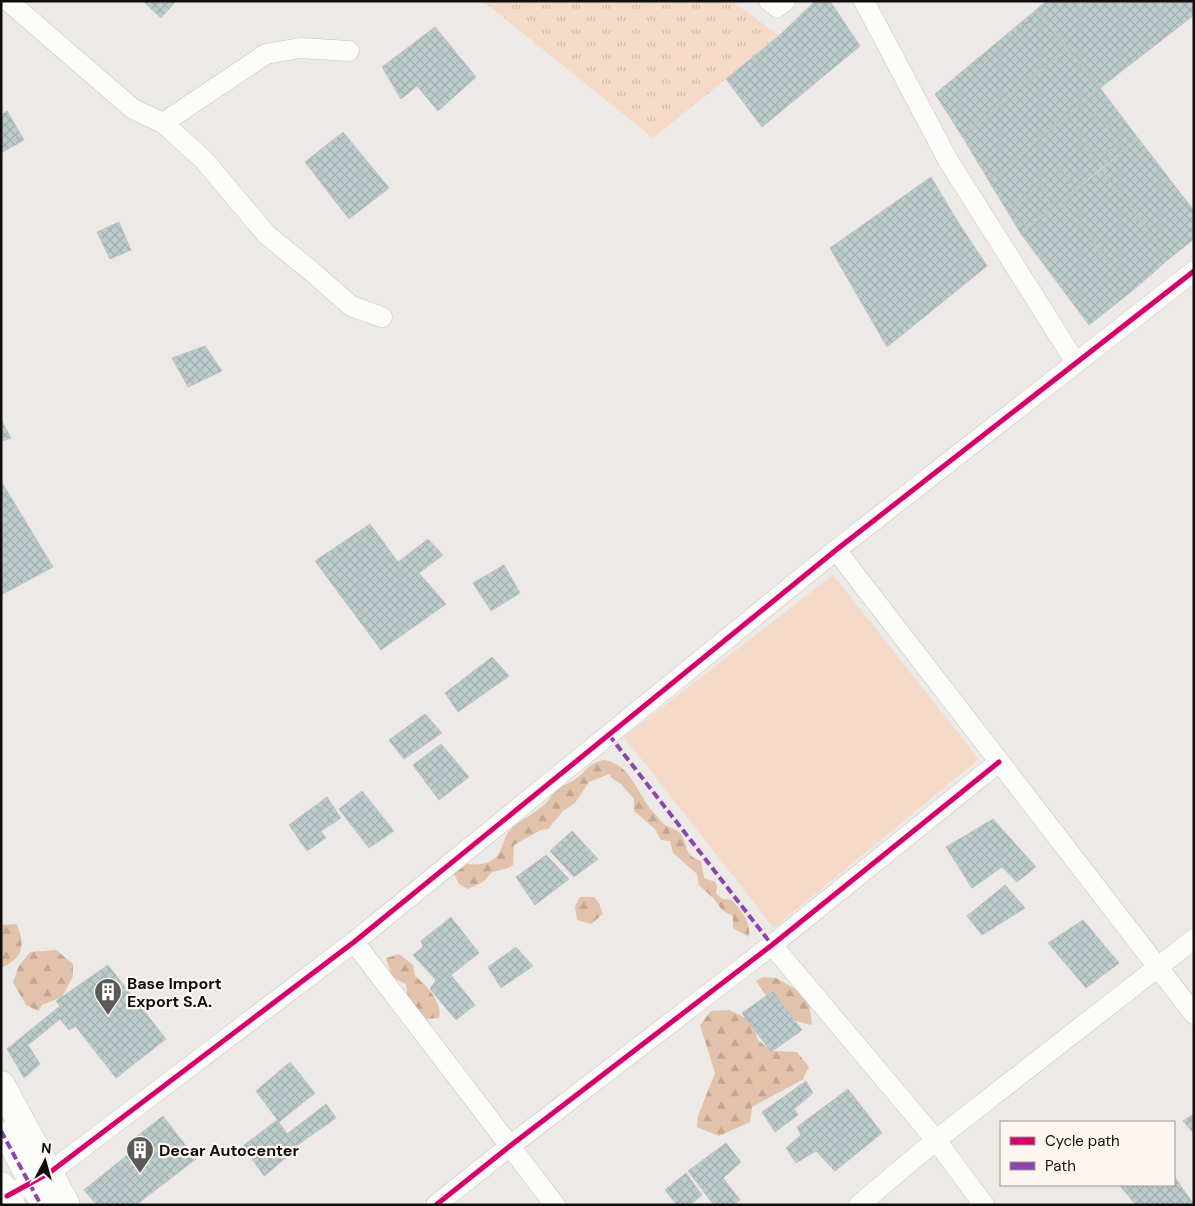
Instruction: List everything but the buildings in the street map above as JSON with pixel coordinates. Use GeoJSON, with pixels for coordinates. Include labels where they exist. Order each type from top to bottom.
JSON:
{"type":"FeatureCollection","features":[{"type":"Feature","properties":{"kind":"main road"},"geometry":{"type":"LineString","coordinates":[[1,1085],[20,1189],[66,1205]]}},
{"type":"Feature","properties":{"kind":"street"},"geometry":{"type":"LineString","coordinates":[[8,1],[133,109],[163,124],[203,159],[267,236],[351,306],[382,317]]}},
{"type":"Feature","properties":{"kind":"street"},"geometry":{"type":"LineString","coordinates":[[864,1],[948,160],[1076,363]]}},
{"type":"Feature","properties":{"kind":"street"},"geometry":{"type":"LineString","coordinates":[[163,124],[266,54],[300,48],[349,51]]}},
{"type":"Feature","properties":{"kind":"street"},"geometry":{"type":"LineString","coordinates":[[20,1189],[354,942],[836,550],[1194,271]]}},
{"type":"Feature","properties":{"kind":"street"},"geometry":{"type":"LineString","coordinates":[[836,550],[1194,1014]]}},
{"type":"Feature","properties":{"kind":"street"},"geometry":{"type":"LineString","coordinates":[[436,1205],[772,945],[998,762]]}},
{"type":"Feature","properties":{"kind":"street"},"geometry":{"type":"LineString","coordinates":[[859,1205],[936,1140],[1194,939]]}},
{"type":"Feature","properties":{"kind":"street"},"geometry":{"type":"LineString","coordinates":[[354,942],[555,1205]]}},
{"type":"Feature","properties":{"kind":"street"},"geometry":{"type":"LineString","coordinates":[[772,945],[936,1140],[984,1205]]}},
{"type":"Feature","properties":{"kind":"street"},"geometry":{"type":"LineString","coordinates":[[1,1131],[20,1189],[41,1205]]}},
{"type":"Feature","properties":{"kind":"green space"},"geometry":{"type":"Polygon","coordinates":[[[483,1],[732,1],[779,36],[653,138],[483,1]]]}},
{"type":"Feature","properties":{"kind":"green space"},"geometry":{"type":"Polygon","coordinates":[[[833,575],[979,759],[774,928],[624,737],[833,575]]]}},
{"type":"Feature","properties":{"kind":"green space"},"geometry":{"type":"Polygon","coordinates":[[[603,760],[613,762],[621,767],[661,821],[679,832],[688,852],[701,861],[704,878],[715,882],[717,886],[716,894],[723,899],[732,900],[742,912],[747,921],[749,937],[733,928],[733,916],[722,910],[714,899],[699,885],[697,874],[673,853],[670,841],[661,840],[655,829],[634,811],[634,799],[609,774],[589,782],[575,803],[563,811],[548,829],[541,830],[514,845],[513,865],[506,869],[492,872],[483,882],[468,889],[459,884],[454,874],[458,863],[482,864],[494,859],[500,851],[507,833],[542,807],[552,796],[555,788],[572,781],[590,766],[603,760]]]}},
{"type":"Feature","properties":{"kind":"green space"},"geometry":{"type":"Polygon","coordinates":[[[580,897],[594,897],[599,903],[603,914],[591,924],[577,920],[575,906],[580,897]]]}},
{"type":"Feature","properties":{"kind":"green space"},"geometry":{"type":"Polygon","coordinates":[[[17,924],[22,945],[21,950],[14,960],[1,968],[1,925],[17,924]]]}},
{"type":"Feature","properties":{"kind":"green space"},"geometry":{"type":"Polygon","coordinates":[[[56,950],[73,964],[73,976],[62,997],[42,1005],[38,1011],[26,1005],[13,982],[19,966],[30,952],[56,950]]]}},
{"type":"Feature","properties":{"kind":"green space"},"geometry":{"type":"Polygon","coordinates":[[[399,954],[413,965],[415,976],[433,994],[440,1012],[439,1018],[424,1019],[408,1000],[406,984],[392,977],[386,958],[399,954]]]}},
{"type":"Feature","properties":{"kind":"green space"},"geometry":{"type":"Polygon","coordinates":[[[763,977],[776,978],[801,992],[809,1002],[812,1025],[795,1021],[776,995],[766,995],[756,981],[763,977]]]}},
{"type":"Feature","properties":{"kind":"green space"},"geometry":{"type":"Polygon","coordinates":[[[729,1010],[752,1021],[758,1040],[771,1051],[797,1052],[809,1067],[802,1080],[752,1107],[750,1122],[719,1136],[697,1127],[698,1116],[715,1073],[700,1025],[711,1011],[729,1010]]]}},
{"type":"Feature","properties":{"kind":"marked path"},"geometry":{"type":"LineString","coordinates":[[609,735],[772,945]]}},
{"type":"Feature","properties":{"kind":"marked path"},"geometry":{"type":"LineString","coordinates":[[1,1131],[41,1205]]}},
{"type":"Feature","properties":{"kind":"cycle path"},"geometry":{"type":"LineString","coordinates":[[7,1196],[49,1173],[354,942],[836,550],[1194,271]]}},
{"type":"Feature","properties":{"kind":"cycle path"},"geometry":{"type":"LineString","coordinates":[[436,1205],[772,945],[999,762]]}},
{"type":"Feature","properties":{"kind":"place","name":"Base Import Export S.A."},"geometry":{"type":"Point","coordinates":[108,1016]}},
{"type":"Feature","properties":{"kind":"place","name":"Decar Autocenter"},"geometry":{"type":"Point","coordinates":[140,1174]}}]}
